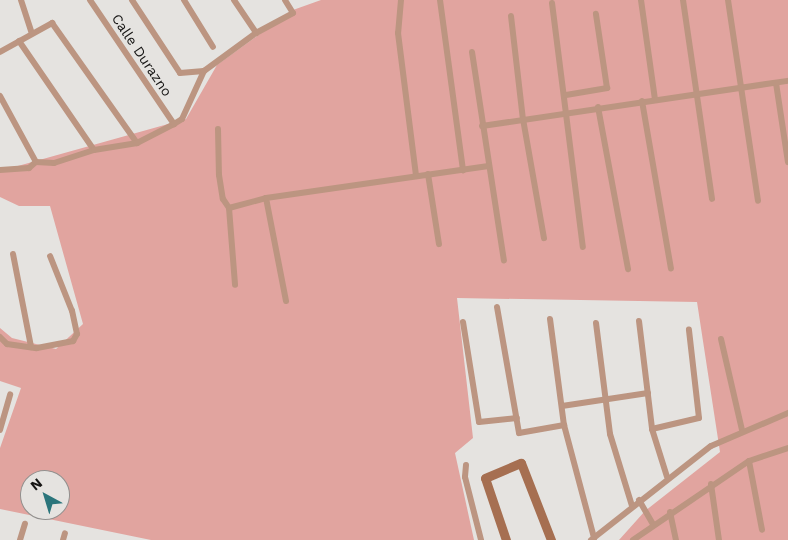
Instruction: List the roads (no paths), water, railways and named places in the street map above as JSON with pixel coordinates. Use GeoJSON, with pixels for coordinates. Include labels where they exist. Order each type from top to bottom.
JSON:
{"type":"FeatureCollection","features":[{"type":"Feature","properties":{"kind":"main road"},"geometry":{"type":"LineString","coordinates":[[506,540],[485,478],[521,463],[551,540]]}},
{"type":"Feature","properties":{"kind":"street"},"geometry":{"type":"LineString","coordinates":[[21,0],[32,33]]}},
{"type":"Feature","properties":{"kind":"street","name":"Calle Durazno"},"geometry":{"type":"LineString","coordinates":[[90,0],[174,124]]}},
{"type":"Feature","properties":{"kind":"street"},"geometry":{"type":"LineString","coordinates":[[132,0],[180,73],[204,70],[256,33],[293,13],[285,0]]}},
{"type":"Feature","properties":{"kind":"street"},"geometry":{"type":"LineString","coordinates":[[184,0],[213,46]]}},
{"type":"Feature","properties":{"kind":"street"},"geometry":{"type":"LineString","coordinates":[[234,0],[256,33]]}},
{"type":"Feature","properties":{"kind":"street"},"geometry":{"type":"LineString","coordinates":[[401,0],[398,33],[416,176]]}},
{"type":"Feature","properties":{"kind":"street"},"geometry":{"type":"LineString","coordinates":[[440,0],[463,170]]}},
{"type":"Feature","properties":{"kind":"street"},"geometry":{"type":"LineString","coordinates":[[641,0],[655,99]]}},
{"type":"Feature","properties":{"kind":"street"},"geometry":{"type":"LineString","coordinates":[[683,0],[712,199]]}},
{"type":"Feature","properties":{"kind":"street"},"geometry":{"type":"LineString","coordinates":[[728,0],[758,200]]}},
{"type":"Feature","properties":{"kind":"street"},"geometry":{"type":"LineString","coordinates":[[552,3],[566,95],[583,247]]}},
{"type":"Feature","properties":{"kind":"street"},"geometry":{"type":"LineString","coordinates":[[566,95],[607,88],[596,14]]}},
{"type":"Feature","properties":{"kind":"street"},"geometry":{"type":"LineString","coordinates":[[511,16],[523,119],[544,238]]}},
{"type":"Feature","properties":{"kind":"street"},"geometry":{"type":"LineString","coordinates":[[0,52],[52,22],[137,143]]}},
{"type":"Feature","properties":{"kind":"street"},"geometry":{"type":"LineString","coordinates":[[19,41],[94,150]]}},
{"type":"Feature","properties":{"kind":"street"},"geometry":{"type":"LineString","coordinates":[[472,52],[487,166],[504,261]]}},
{"type":"Feature","properties":{"kind":"street"},"geometry":{"type":"LineString","coordinates":[[0,170],[29,168],[36,162],[54,163],[94,150],[137,143],[182,119],[204,70]]}},
{"type":"Feature","properties":{"kind":"street"},"geometry":{"type":"LineString","coordinates":[[482,126],[697,92],[788,81]]}},
{"type":"Feature","properties":{"kind":"street"},"geometry":{"type":"LineString","coordinates":[[776,83],[788,162]]}},
{"type":"Feature","properties":{"kind":"street"},"geometry":{"type":"LineString","coordinates":[[0,96],[36,162]]}},
{"type":"Feature","properties":{"kind":"street"},"geometry":{"type":"LineString","coordinates":[[642,101],[671,269]]}},
{"type":"Feature","properties":{"kind":"street"},"geometry":{"type":"LineString","coordinates":[[598,107],[628,269]]}},
{"type":"Feature","properties":{"kind":"street"},"geometry":{"type":"LineString","coordinates":[[218,129],[219,175],[223,199],[229,208],[235,285]]}},
{"type":"Feature","properties":{"kind":"street"},"geometry":{"type":"LineString","coordinates":[[229,208],[266,198],[487,166]]}},
{"type":"Feature","properties":{"kind":"street"},"geometry":{"type":"LineString","coordinates":[[428,174],[439,244]]}},
{"type":"Feature","properties":{"kind":"street"},"geometry":{"type":"LineString","coordinates":[[266,198],[286,302]]}},
{"type":"Feature","properties":{"kind":"street"},"geometry":{"type":"LineString","coordinates":[[13,254],[31,347]]}},
{"type":"Feature","properties":{"kind":"street"},"geometry":{"type":"LineString","coordinates":[[0,337],[7,344],[31,347],[53,348],[73,341],[77,334],[72,311],[50,256]]}},
{"type":"Feature","properties":{"kind":"street"},"geometry":{"type":"LineString","coordinates":[[497,307],[518,418],[519,433],[564,425]]}},
{"type":"Feature","properties":{"kind":"street"},"geometry":{"type":"LineString","coordinates":[[550,319],[564,425],[592,539],[667,477],[711,446],[742,430],[788,413]]}},
{"type":"Feature","properties":{"kind":"street"},"geometry":{"type":"LineString","coordinates":[[640,321],[652,429],[667,477]]}},
{"type":"Feature","properties":{"kind":"street"},"geometry":{"type":"LineString","coordinates":[[463,322],[479,422],[518,418]]}},
{"type":"Feature","properties":{"kind":"street"},"geometry":{"type":"LineString","coordinates":[[596,323],[610,434],[632,506]]}},
{"type":"Feature","properties":{"kind":"street"},"geometry":{"type":"LineString","coordinates":[[652,429],[699,418],[689,330]]}},
{"type":"Feature","properties":{"kind":"street"},"geometry":{"type":"LineString","coordinates":[[721,338],[742,430]]}},
{"type":"Feature","properties":{"kind":"street"},"geometry":{"type":"LineString","coordinates":[[562,406],[648,393]]}},
{"type":"Feature","properties":{"kind":"street"},"geometry":{"type":"LineString","coordinates":[[0,430],[10,394]]}},
{"type":"Feature","properties":{"kind":"street"},"geometry":{"type":"LineString","coordinates":[[635,539],[670,512],[749,461],[788,448]]}},
{"type":"Feature","properties":{"kind":"street"},"geometry":{"type":"LineString","coordinates":[[749,461],[762,530]]}},
{"type":"Feature","properties":{"kind":"street"},"geometry":{"type":"LineString","coordinates":[[466,464],[465,477],[481,540]]}},
{"type":"Feature","properties":{"kind":"street"},"geometry":{"type":"LineString","coordinates":[[712,484],[719,540]]}},
{"type":"Feature","properties":{"kind":"street"},"geometry":{"type":"LineString","coordinates":[[639,500],[653,524]]}},
{"type":"Feature","properties":{"kind":"street"},"geometry":{"type":"LineString","coordinates":[[670,512],[676,540]]}},
{"type":"Feature","properties":{"kind":"street"},"geometry":{"type":"LineString","coordinates":[[20,540],[25,524]]}},
{"type":"Feature","properties":{"kind":"street"},"geometry":{"type":"LineString","coordinates":[[63,540],[65,532]]}}]}
